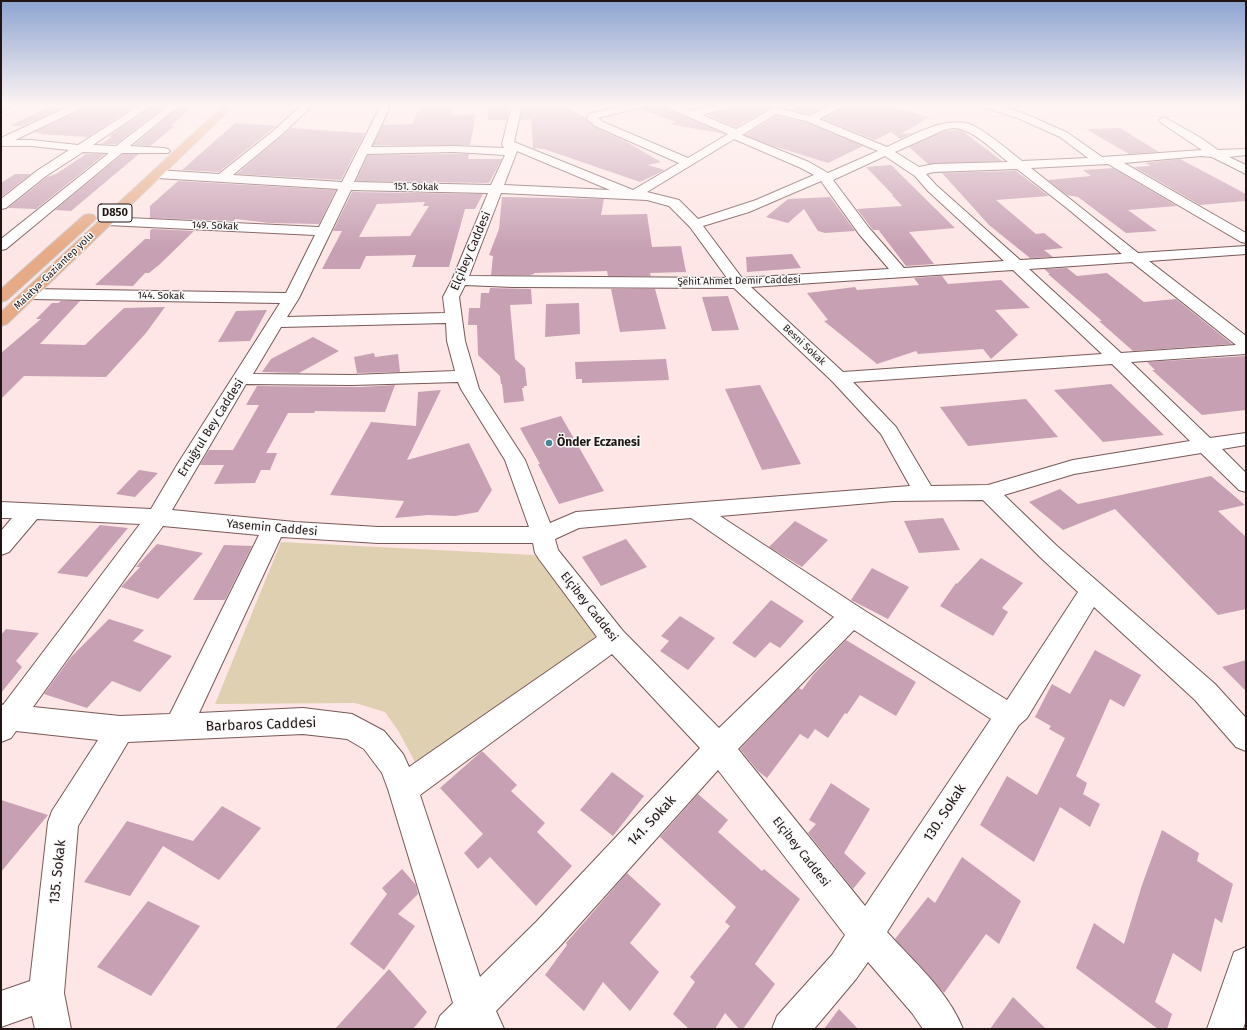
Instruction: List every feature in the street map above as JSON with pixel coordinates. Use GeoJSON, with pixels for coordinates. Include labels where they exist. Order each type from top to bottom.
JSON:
{"type":"FeatureCollection","features":[{"type":"Feature","properties":{"kind":"highway"},"geometry":{"type":"LineString","coordinates":[[140,172],[162,153]]}},
{"type":"Feature","properties":{"kind":"highway","name":"Malatya-Gaziantep yolu"},"geometry":{"type":"LineString","coordinates":[[1,322],[179,153]]}},
{"type":"Feature","properties":{"kind":"highway","name":"Malatya-Gaziantep yolu"},"geometry":{"type":"LineString","coordinates":[[1,297],[100,209]]}},
{"type":"Feature","properties":{"kind":"street"},"geometry":{"type":"LineString","coordinates":[[1,205],[71,153]]}},
{"type":"Feature","properties":{"kind":"street"},"geometry":{"type":"LineString","coordinates":[[1,246],[115,153]]}},
{"type":"Feature","properties":{"kind":"street"},"geometry":{"type":"LineString","coordinates":[[222,178],[253,153]]}},
{"type":"Feature","properties":{"kind":"street","name":"Ertuğrul Bey Caddesi"},"geometry":{"type":"LineString","coordinates":[[4,721],[158,517],[184,470],[291,298],[362,153]]}},
{"type":"Feature","properties":{"kind":"street","name":"Elçibey Caddesi"},"geometry":{"type":"LineString","coordinates":[[508,153],[497,189],[460,280],[451,297],[453,318],[456,341],[470,389],[515,460],[543,535],[547,553],[614,639],[719,748],[866,934],[925,1000],[945,1029]]}},
{"type":"Feature","properties":{"kind":"street"},"geometry":{"type":"LineString","coordinates":[[530,153],[541,156],[634,195],[703,153]]}},
{"type":"Feature","properties":{"kind":"street"},"geometry":{"type":"LineString","coordinates":[[667,153],[688,162]]}},
{"type":"Feature","properties":{"kind":"street"},"geometry":{"type":"LineString","coordinates":[[778,153],[825,176],[864,230],[901,273]]}},
{"type":"Feature","properties":{"kind":"street"},"geometry":{"type":"LineString","coordinates":[[695,224],[721,218],[747,209],[881,153]]}},
{"type":"Feature","properties":{"kind":"street"},"geometry":{"type":"LineString","coordinates":[[889,153],[920,173],[932,188],[1117,359],[1246,486]]}},
{"type":"Feature","properties":{"kind":"street"},"geometry":{"type":"LineString","coordinates":[[1003,153],[1073,206],[1136,258],[1246,344]]}},
{"type":"Feature","properties":{"kind":"street"},"geometry":{"type":"LineString","coordinates":[[1093,153],[1167,192],[1246,239]]}},
{"type":"Feature","properties":{"kind":"street"},"geometry":{"type":"LineString","coordinates":[[920,173],[922,170],[934,168],[1020,166],[1200,153]]}},
{"type":"Feature","properties":{"kind":"street"},"geometry":{"type":"LineString","coordinates":[[1202,153],[1229,153]]}},
{"type":"Feature","properties":{"kind":"street"},"geometry":{"type":"LineString","coordinates":[[1215,154],[1246,170]]}},
{"type":"Feature","properties":{"kind":"street","name":"151. Sokak"},"geometry":{"type":"LineString","coordinates":[[157,174],[346,186],[497,189],[634,195],[647,196],[674,203]]}},
{"type":"Feature","properties":{"kind":"street","name":"Besni Sokak"},"geometry":{"type":"LineString","coordinates":[[674,203],[695,224],[738,283],[839,378],[889,431],[925,494]]}},
{"type":"Feature","properties":{"kind":"street","name":"149. Sokak"},"geometry":{"type":"LineString","coordinates":[[107,221],[324,231]]}},
{"type":"Feature","properties":{"kind":"street","name":"Şehit Ahmet Demir Caddesi"},"geometry":{"type":"LineString","coordinates":[[460,280],[513,282],[738,283],[1246,250]]}},
{"type":"Feature","properties":{"kind":"street","name":"144. Sokak"},"geometry":{"type":"LineString","coordinates":[[30,294],[291,298]]}},
{"type":"Feature","properties":{"kind":"street"},"geometry":{"type":"LineString","coordinates":[[276,322],[375,321],[453,318]]}},
{"type":"Feature","properties":{"kind":"street"},"geometry":{"type":"LineString","coordinates":[[839,378],[1246,349]]}},
{"type":"Feature","properties":{"kind":"street"},"geometry":{"type":"LineString","coordinates":[[241,379],[352,380],[465,376]]}},
{"type":"Feature","properties":{"kind":"street"},"geometry":{"type":"LineString","coordinates":[[543,535],[576,520],[893,494],[988,492],[1073,467],[1246,440]]}},
{"type":"Feature","properties":{"kind":"street"},"geometry":{"type":"LineString","coordinates":[[988,492],[1050,552],[1205,692],[1246,738]]}},
{"type":"Feature","properties":{"kind":"street","name":"Yasemin Caddesi"},"geometry":{"type":"LineString","coordinates":[[1,510],[158,517],[274,528],[378,535],[543,535]]}},
{"type":"Feature","properties":{"kind":"street"},"geometry":{"type":"LineString","coordinates":[[1,546],[31,511]]}},
{"type":"Feature","properties":{"kind":"street"},"geometry":{"type":"LineString","coordinates":[[696,511],[853,616],[1009,716]]}},
{"type":"Feature","properties":{"kind":"street"},"geometry":{"type":"LineString","coordinates":[[178,727],[274,528]]}},
{"type":"Feature","properties":{"kind":"street","name":"130. Sokak"},"geometry":{"type":"LineString","coordinates":[[790,1029],[844,967],[1009,716],[1017,708],[1092,590]]}},
{"type":"Feature","properties":{"kind":"street","name":"141. Sokak"},"geometry":{"type":"LineString","coordinates":[[471,1022],[548,934],[719,748],[837,629],[853,616]]}},
{"type":"Feature","properties":{"kind":"street"},"geometry":{"type":"LineString","coordinates":[[404,790],[614,639]]}},
{"type":"Feature","properties":{"kind":"street","name":"Barbaros Caddesi"},"geometry":{"type":"LineString","coordinates":[[4,721],[120,729],[303,721],[352,727],[374,740],[393,764],[404,790],[471,1022]]}},
{"type":"Feature","properties":{"kind":"street","name":"135. Sokak"},"geometry":{"type":"LineString","coordinates":[[53,1029],[46,993],[63,822],[120,729]]}},
{"type":"Feature","properties":{"kind":"street"},"geometry":{"type":"LineString","coordinates":[[1225,1029],[1246,964]]}},
{"type":"Feature","properties":{"kind":"street"},"geometry":{"type":"LineString","coordinates":[[1,1009],[46,993]]}},
{"type":"Feature","properties":{"kind":"shaded area"},"geometry":{"type":"Polygon","coordinates":[[[281,542],[534,555],[546,564],[598,638],[415,762],[399,732],[385,712],[355,703],[215,704],[281,542]]]}},
{"type":"Feature","properties":{"kind":"building"},"geometry":{"type":"Polygon","coordinates":[[[201,153],[242,153],[219,172],[182,170],[201,153]]]}},
{"type":"Feature","properties":{"kind":"building"},"geometry":{"type":"Polygon","coordinates":[[[262,153],[355,153],[341,180],[237,174],[262,153]]]}},
{"type":"Feature","properties":{"kind":"building"},"geometry":{"type":"Polygon","coordinates":[[[556,153],[646,153],[661,162],[648,165],[665,170],[640,182],[556,153]]]}},
{"type":"Feature","properties":{"kind":"building"},"geometry":{"type":"Polygon","coordinates":[[[796,153],[848,153],[828,163],[796,153]]]}},
{"type":"Feature","properties":{"kind":"building"},"geometry":{"type":"Polygon","coordinates":[[[916,153],[992,153],[1002,161],[928,164],[916,153]]]}},
{"type":"Feature","properties":{"kind":"building"},"geometry":{"type":"Polygon","coordinates":[[[86,154],[105,154],[36,209],[8,208],[47,177],[56,174],[86,154]]]}},
{"type":"Feature","properties":{"kind":"building"},"geometry":{"type":"Polygon","coordinates":[[[123,154],[139,154],[71,211],[55,210],[123,154]]]}},
{"type":"Feature","properties":{"kind":"building"},"geometry":{"type":"Polygon","coordinates":[[[469,154],[468,159],[502,159],[489,183],[356,181],[368,155],[469,154]]]}},
{"type":"Feature","properties":{"kind":"building"},"geometry":{"type":"Polygon","coordinates":[[[1180,159],[1246,194],[1246,201],[1200,205],[1134,167],[1151,166],[1145,163],[1180,159]]]}},
{"type":"Feature","properties":{"kind":"building"},"geometry":{"type":"Polygon","coordinates":[[[891,165],[955,228],[909,232],[934,264],[906,266],[879,230],[873,230],[857,209],[902,206],[866,167],[891,165]]]}},
{"type":"Feature","properties":{"kind":"building"},"geometry":{"type":"Polygon","coordinates":[[[1113,168],[1177,206],[1128,210],[1157,231],[1126,233],[1078,197],[1067,195],[1048,180],[1091,176],[1083,170],[1113,168]]]}},
{"type":"Feature","properties":{"kind":"building"},"geometry":{"type":"Polygon","coordinates":[[[1016,171],[1049,196],[996,200],[1036,234],[1044,233],[1063,248],[1044,250],[1053,257],[1030,258],[989,225],[942,173],[1016,171]]]}},
{"type":"Feature","properties":{"kind":"building"},"geometry":{"type":"Polygon","coordinates":[[[15,174],[31,174],[1,197],[1,183],[15,174]]]}},
{"type":"Feature","properties":{"kind":"building"},"geometry":{"type":"Polygon","coordinates":[[[178,181],[336,190],[319,224],[269,223],[236,219],[233,221],[150,218],[150,206],[178,181]]]}},
{"type":"Feature","properties":{"kind":"building"},"geometry":{"type":"Polygon","coordinates":[[[352,192],[483,194],[475,209],[465,209],[449,267],[412,267],[416,255],[366,256],[360,269],[322,269],[342,231],[333,231],[352,192]],[[425,202],[377,204],[359,237],[410,236],[429,206],[423,206],[425,202]]]}},
{"type":"Feature","properties":{"kind":"building"},"geometry":{"type":"Polygon","coordinates":[[[502,197],[604,199],[601,215],[647,214],[652,247],[681,246],[686,272],[650,273],[651,276],[608,276],[607,271],[534,273],[530,275],[491,275],[493,256],[489,255],[499,229],[502,197]]]}},
{"type":"Feature","properties":{"kind":"building"},"geometry":{"type":"Polygon","coordinates":[[[830,197],[855,231],[825,233],[818,231],[804,209],[788,223],[766,217],[788,199],[830,197]]]}},
{"type":"Feature","properties":{"kind":"building"},"geometry":{"type":"Polygon","coordinates":[[[152,229],[194,231],[159,265],[149,273],[145,273],[133,286],[95,285],[145,239],[150,239],[150,231],[152,229]]]}},
{"type":"Feature","properties":{"kind":"building"},"geometry":{"type":"Polygon","coordinates":[[[792,254],[801,268],[747,272],[746,257],[792,254]]]}},
{"type":"Feature","properties":{"kind":"building"},"geometry":{"type":"Polygon","coordinates":[[[1067,268],[1077,276],[1107,273],[1144,302],[1176,299],[1232,344],[1133,351],[1044,269],[1067,268]]]}},
{"type":"Feature","properties":{"kind":"building"},"geometry":{"type":"Polygon","coordinates":[[[942,276],[948,284],[1001,280],[1030,308],[995,310],[1018,335],[991,359],[983,349],[918,354],[916,351],[877,364],[824,321],[828,320],[807,293],[855,287],[857,290],[919,285],[914,278],[942,276]]]}},
{"type":"Feature","properties":{"kind":"building"},"geometry":{"type":"Polygon","coordinates":[[[490,288],[531,289],[532,304],[510,305],[515,359],[525,368],[527,386],[522,388],[524,401],[504,403],[500,376],[478,355],[477,325],[468,325],[469,308],[480,308],[481,293],[489,293],[490,288]]]}},
{"type":"Feature","properties":{"kind":"building"},"geometry":{"type":"Polygon","coordinates":[[[611,289],[655,289],[666,329],[620,332],[611,289]]]}},
{"type":"Feature","properties":{"kind":"building"},"geometry":{"type":"Polygon","coordinates":[[[728,296],[739,330],[712,331],[702,297],[728,296]]]}},
{"type":"Feature","properties":{"kind":"building"},"geometry":{"type":"Polygon","coordinates":[[[61,301],[80,301],[40,344],[85,345],[124,308],[165,307],[146,333],[106,377],[24,376],[1,399],[1,353],[41,319],[36,319],[52,303],[58,303],[61,301]]]}},
{"type":"Feature","properties":{"kind":"building"},"geometry":{"type":"Polygon","coordinates":[[[579,303],[580,334],[545,337],[546,304],[579,303]]]}},
{"type":"Feature","properties":{"kind":"building"},"geometry":{"type":"Polygon","coordinates":[[[267,310],[250,341],[218,342],[236,311],[267,310]]]}},
{"type":"Feature","properties":{"kind":"building"},"geometry":{"type":"Polygon","coordinates":[[[313,337],[339,351],[299,373],[262,372],[271,359],[313,337]]]}},
{"type":"Feature","properties":{"kind":"building"},"geometry":{"type":"Polygon","coordinates":[[[374,353],[375,357],[398,354],[400,372],[357,373],[354,357],[374,353]]]}},
{"type":"Feature","properties":{"kind":"building"},"geometry":{"type":"Polygon","coordinates":[[[1246,356],[1246,410],[1202,415],[1152,370],[1155,370],[1147,362],[1246,356]]]}},
{"type":"Feature","properties":{"kind":"building"},"geometry":{"type":"Polygon","coordinates":[[[666,359],[669,380],[582,383],[582,379],[576,379],[575,362],[666,359]]]}},
{"type":"Feature","properties":{"kind":"building"},"geometry":{"type":"Polygon","coordinates":[[[1111,384],[1164,435],[1103,442],[1054,390],[1111,384]]]}},
{"type":"Feature","properties":{"kind":"building"},"geometry":{"type":"Polygon","coordinates":[[[395,385],[385,412],[315,411],[314,413],[288,413],[266,453],[277,453],[270,470],[261,470],[255,483],[214,484],[224,465],[200,465],[209,450],[233,450],[259,405],[246,405],[257,386],[360,387],[395,385]]]}},
{"type":"Feature","properties":{"kind":"building"},"geometry":{"type":"Polygon","coordinates":[[[760,385],[801,464],[762,470],[725,389],[760,385]]]}},
{"type":"Feature","properties":{"kind":"building"},"geometry":{"type":"Polygon","coordinates":[[[441,390],[407,460],[469,443],[492,490],[478,512],[455,516],[428,515],[395,518],[404,501],[330,495],[371,422],[416,426],[418,392],[441,390]]]}},
{"type":"Feature","properties":{"kind":"building"},"geometry":{"type":"Polygon","coordinates":[[[1026,399],[1058,437],[968,446],[940,407],[1026,399]]]}},
{"type":"Feature","properties":{"kind":"building"},"geometry":{"type":"Polygon","coordinates":[[[561,416],[604,491],[559,504],[538,464],[540,464],[520,428],[561,416]]]}},
{"type":"Feature","properties":{"kind":"building"},"geometry":{"type":"Polygon","coordinates":[[[139,470],[158,473],[135,497],[116,494],[139,470]]]}},
{"type":"Feature","properties":{"kind":"building"},"geometry":{"type":"Polygon","coordinates":[[[1211,476],[1245,505],[1218,511],[1246,537],[1246,609],[1218,615],[1115,509],[1063,530],[1029,502],[1060,489],[1078,504],[1211,476]]]}},
{"type":"Feature","properties":{"kind":"building"},"geometry":{"type":"Polygon","coordinates":[[[943,518],[960,550],[919,553],[904,521],[943,518]]]}},
{"type":"Feature","properties":{"kind":"building"},"geometry":{"type":"Polygon","coordinates":[[[795,521],[828,540],[802,567],[769,547],[795,521]]]}},
{"type":"Feature","properties":{"kind":"building"},"geometry":{"type":"Polygon","coordinates":[[[100,525],[128,528],[87,577],[57,573],[100,525]]]}},
{"type":"Feature","properties":{"kind":"building"},"geometry":{"type":"Polygon","coordinates":[[[626,539],[647,567],[601,586],[582,557],[626,539]]]}},
{"type":"Feature","properties":{"kind":"building"},"geometry":{"type":"Polygon","coordinates":[[[157,544],[203,553],[158,599],[121,587],[140,567],[136,567],[157,544]]]}},
{"type":"Feature","properties":{"kind":"building"},"geometry":{"type":"Polygon","coordinates":[[[224,545],[252,546],[225,600],[193,600],[224,545]]]}},
{"type":"Feature","properties":{"kind":"building"},"geometry":{"type":"Polygon","coordinates":[[[981,558],[1023,583],[1002,608],[1008,612],[993,636],[940,606],[956,583],[957,584],[981,558]]]}},
{"type":"Feature","properties":{"kind":"building"},"geometry":{"type":"Polygon","coordinates":[[[872,568],[909,587],[888,619],[851,600],[872,568]]]}},
{"type":"Feature","properties":{"kind":"building"},"geometry":{"type":"Polygon","coordinates":[[[771,600],[804,621],[780,648],[770,642],[755,658],[732,643],[771,600]]]}},
{"type":"Feature","properties":{"kind":"building"},"geometry":{"type":"Polygon","coordinates":[[[680,616],[715,638],[688,670],[660,651],[669,641],[661,636],[680,616]]]}},
{"type":"Feature","properties":{"kind":"building"},"geometry":{"type":"Polygon","coordinates":[[[109,619],[144,630],[133,641],[172,656],[140,692],[112,681],[87,708],[44,694],[71,657],[109,619]]]}},
{"type":"Feature","properties":{"kind":"building"},"geometry":{"type":"Polygon","coordinates":[[[6,629],[39,633],[16,661],[22,667],[1,693],[1,635],[6,629]]]}},
{"type":"Feature","properties":{"kind":"building"},"geometry":{"type":"Polygon","coordinates":[[[846,640],[916,682],[896,716],[860,695],[847,714],[845,713],[828,738],[815,729],[808,739],[800,734],[767,778],[758,771],[740,749],[799,688],[802,690],[813,675],[846,640]]]}},
{"type":"Feature","properties":{"kind":"building"},"geometry":{"type":"Polygon","coordinates":[[[1095,650],[1141,675],[1124,707],[1110,699],[1076,776],[1087,783],[1083,794],[1100,804],[1090,827],[1060,807],[1034,862],[980,825],[1007,776],[1037,795],[1065,738],[1049,729],[1051,726],[1035,717],[1052,684],[1070,694],[1095,650]]]}},
{"type":"Feature","properties":{"kind":"building"},"geometry":{"type":"Polygon","coordinates":[[[1246,660],[1246,691],[1222,667],[1246,660]]]}},
{"type":"Feature","properties":{"kind":"building"},"geometry":{"type":"Polygon","coordinates":[[[482,751],[517,785],[511,791],[545,823],[537,832],[572,866],[536,906],[490,857],[478,869],[464,853],[483,834],[440,788],[482,751]]]}},
{"type":"Feature","properties":{"kind":"building"},"geometry":{"type":"Polygon","coordinates":[[[612,772],[644,796],[613,836],[580,810],[612,772]]]}},
{"type":"Feature","properties":{"kind":"building"},"geometry":{"type":"Polygon","coordinates":[[[831,783],[870,809],[844,853],[866,873],[853,889],[808,833],[816,824],[809,820],[831,783]]]}},
{"type":"Feature","properties":{"kind":"building"},"geometry":{"type":"Polygon","coordinates":[[[698,794],[728,820],[718,832],[762,871],[764,869],[800,899],[755,964],[775,984],[743,1029],[739,1029],[725,1013],[715,1029],[689,1029],[673,1014],[695,982],[690,977],[730,926],[725,922],[736,907],[660,837],[698,794]]]}},
{"type":"Feature","properties":{"kind":"building"},"geometry":{"type":"Polygon","coordinates":[[[1,800],[48,815],[1,872],[1,800]]]}},
{"type":"Feature","properties":{"kind":"building"},"geometry":{"type":"Polygon","coordinates":[[[222,806],[261,828],[219,880],[163,846],[130,896],[84,882],[127,821],[193,841],[222,806]]]}},
{"type":"Feature","properties":{"kind":"building"},"geometry":{"type":"Polygon","coordinates":[[[1162,830],[1199,853],[1197,861],[1233,884],[1222,923],[1215,918],[1201,972],[1173,953],[1155,1002],[1172,1014],[1167,1029],[1158,1029],[1076,968],[1094,923],[1124,944],[1142,885],[1162,830]]]}},
{"type":"Feature","properties":{"kind":"building"},"geometry":{"type":"Polygon","coordinates":[[[962,857],[1021,901],[999,944],[986,934],[944,993],[895,939],[928,897],[935,903],[962,857]]]}},
{"type":"Feature","properties":{"kind":"building"},"geometry":{"type":"Polygon","coordinates":[[[402,869],[416,885],[418,894],[398,914],[415,926],[384,970],[350,944],[387,894],[382,888],[402,869]]]}},
{"type":"Feature","properties":{"kind":"building"},"geometry":{"type":"Polygon","coordinates":[[[627,873],[661,904],[630,943],[659,972],[630,1011],[603,982],[584,1011],[545,975],[567,945],[566,943],[627,873]]]}},
{"type":"Feature","properties":{"kind":"building"},"geometry":{"type":"Polygon","coordinates":[[[148,901],[200,926],[151,996],[97,967],[148,901]]]}},
{"type":"Feature","properties":{"kind":"building"},"geometry":{"type":"Polygon","coordinates":[[[389,969],[427,1012],[413,1029],[335,1029],[389,969]]]}},
{"type":"Feature","properties":{"kind":"building"},"geometry":{"type":"Polygon","coordinates":[[[1013,997],[1046,1029],[990,1029],[1013,997]]]}},
{"type":"Feature","properties":{"kind":"building"},"geometry":{"type":"Polygon","coordinates":[[[839,1009],[858,1029],[824,1029],[839,1009]]]}},
{"type":"Feature","properties":{"kind":"place","name":"Önder Eczanesi"},"geometry":{"type":"Point","coordinates":[549,443]}}]}
